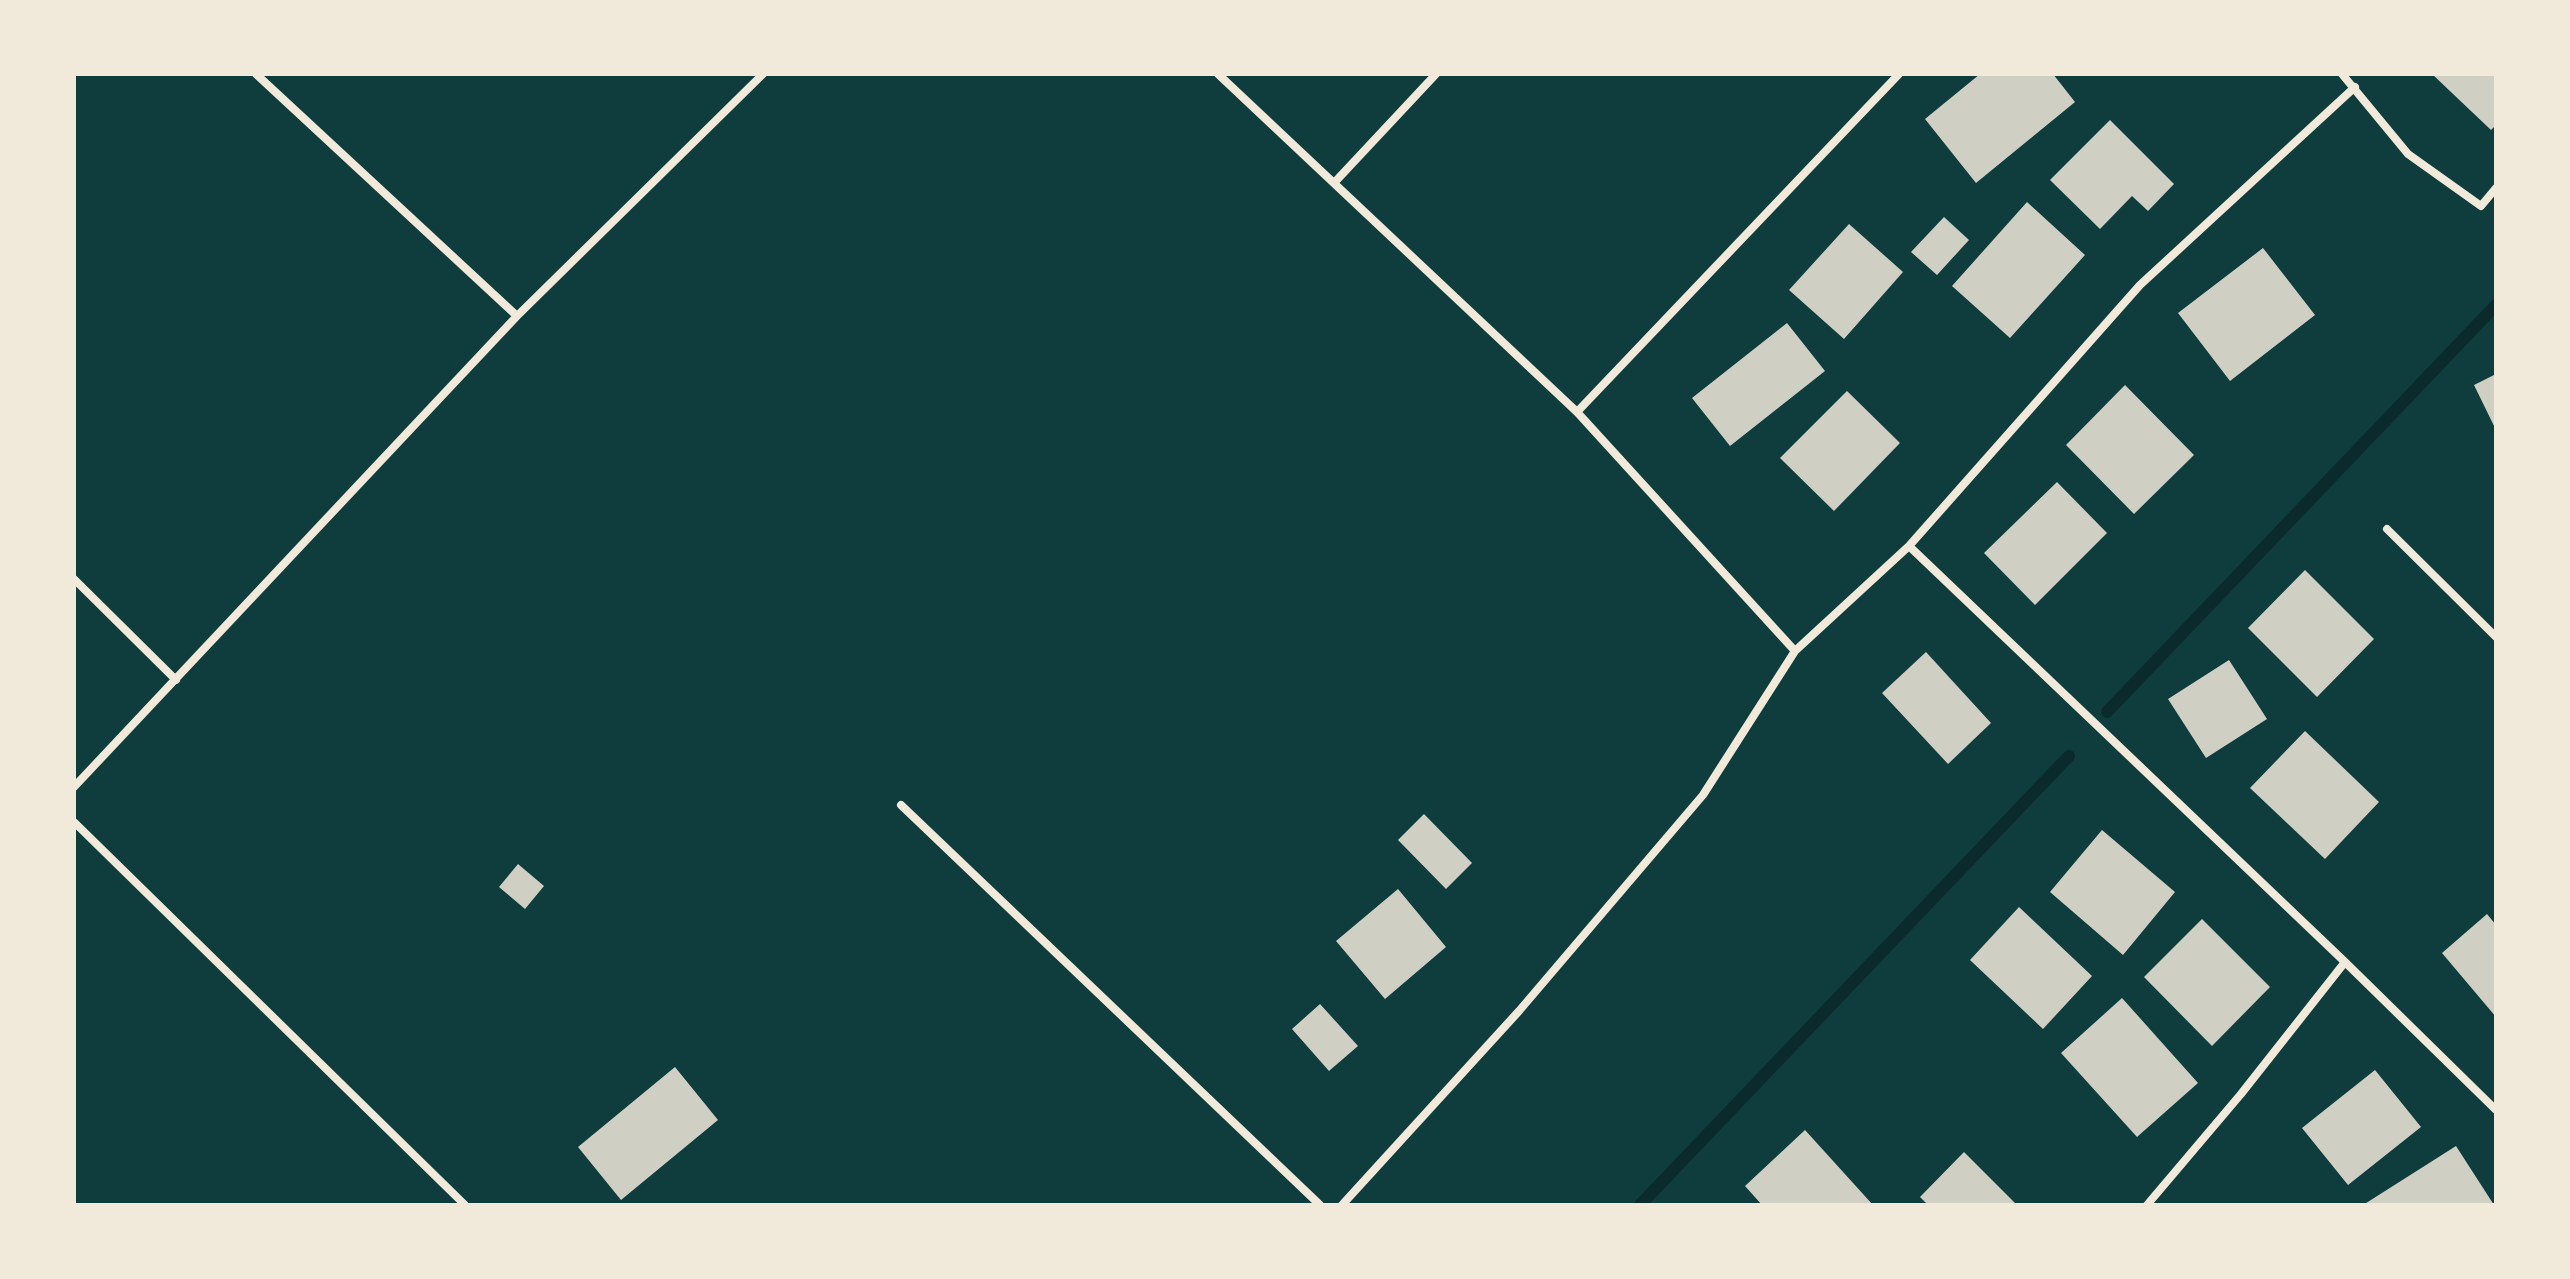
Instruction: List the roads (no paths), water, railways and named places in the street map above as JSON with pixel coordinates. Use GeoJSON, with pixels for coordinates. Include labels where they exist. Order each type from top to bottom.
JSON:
{"type":"FeatureCollection","features":[{"type":"Feature","properties":{"kind":"street"},"geometry":{"type":"LineString","coordinates":[[256,74],[517,316]]}},
{"type":"Feature","properties":{"kind":"street"},"geometry":{"type":"LineString","coordinates":[[74,787],[517,316],[763,74]]}},
{"type":"Feature","properties":{"kind":"street"},"geometry":{"type":"LineString","coordinates":[[1218,74],[1577,412],[1795,651]]}},
{"type":"Feature","properties":{"kind":"street"},"geometry":{"type":"LineString","coordinates":[[1334,183],[1436,74]]}},
{"type":"Feature","properties":{"kind":"street"},"geometry":{"type":"LineString","coordinates":[[1577,412],[1899,74]]}},
{"type":"Feature","properties":{"kind":"street"},"geometry":{"type":"LineString","coordinates":[[2342,74],[2408,154],[2481,206],[2496,188]]}},
{"type":"Feature","properties":{"kind":"street"},"geometry":{"type":"LineString","coordinates":[[1342,1205],[1519,1011],[1703,795],[1795,651],[1909,546],[2140,285],[2355,87]]}},
{"type":"Feature","properties":{"kind":"street"},"geometry":{"type":"LineString","coordinates":[[2387,529],[2496,637]]}},
{"type":"Feature","properties":{"kind":"street"},"geometry":{"type":"LineString","coordinates":[[1909,546],[2496,1110]]}},
{"type":"Feature","properties":{"kind":"street"},"geometry":{"type":"LineString","coordinates":[[74,579],[176,680]]}},
{"type":"Feature","properties":{"kind":"street"},"geometry":{"type":"LineString","coordinates":[[901,805],[1320,1205]]}},
{"type":"Feature","properties":{"kind":"street"},"geometry":{"type":"LineString","coordinates":[[74,822],[465,1205]]}},
{"type":"Feature","properties":{"kind":"street"},"geometry":{"type":"LineString","coordinates":[[2147,1205],[2241,1094],[2345,962]]}},
{"type":"Feature","properties":{"kind":"waterway"},"geometry":{"type":"LineString","coordinates":[[2107,712],[2496,305]]}},
{"type":"Feature","properties":{"kind":"waterway"},"geometry":{"type":"LineString","coordinates":[[1640,1205],[2069,756]]}}]}
